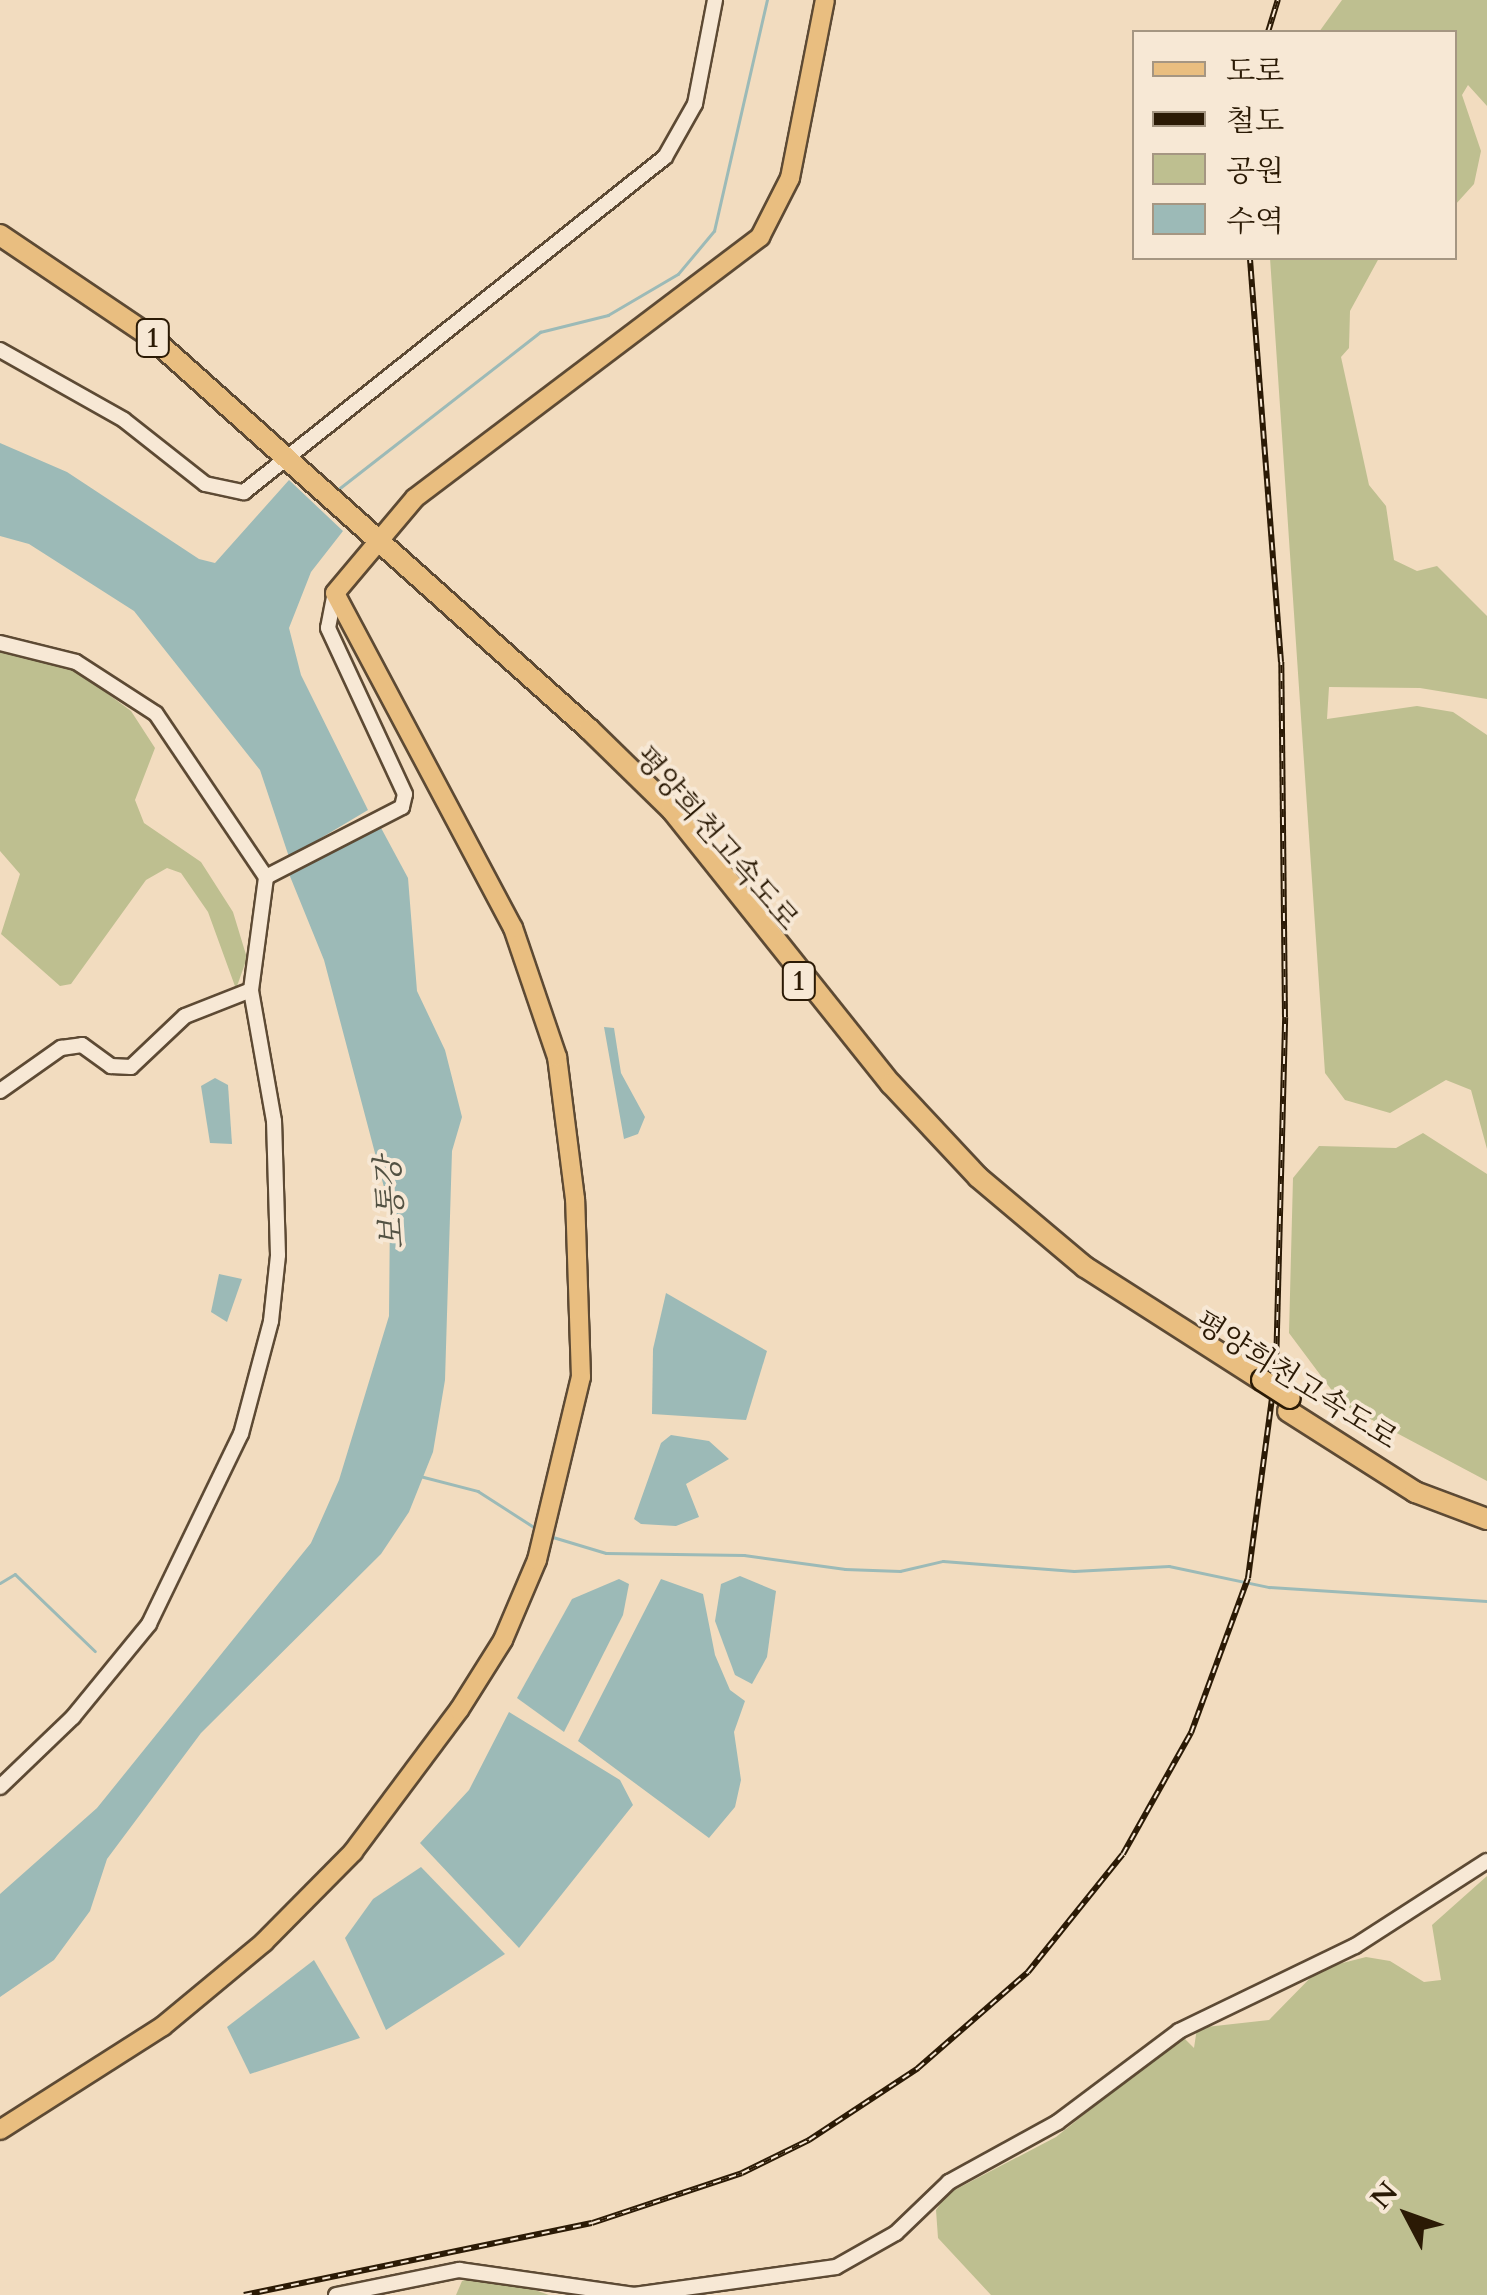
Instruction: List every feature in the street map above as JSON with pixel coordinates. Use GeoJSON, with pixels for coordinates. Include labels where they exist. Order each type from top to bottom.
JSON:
{"type":"FeatureCollection","features":[{"type":"Feature","properties":{"kind":"highway","name":"평양희천고속도로"},"geometry":{"type":"LineString","coordinates":[[0,235],[96,293],[672,810],[891,1084],[978,1177],[1085,1267],[1416,1492],[1487,1520]]}},
{"type":"Feature","properties":{"kind":"highway","name":"평양희천고속도로"},"geometry":{"type":"LineString","coordinates":[[0,248],[92,302],[286,460]]}},
{"type":"Feature","properties":{"kind":"highway","name":"평양희천고속도로"},"geometry":{"type":"LineString","coordinates":[[1289,1405],[1414,1479],[1487,1507]]}},
{"type":"Feature","properties":{"kind":"main road"},"geometry":{"type":"LineString","coordinates":[[0,2130],[216,1983],[386,1814],[503,1640],[537,1560],[570,1440],[580,1377],[578,1246],[557,1057],[513,928],[336,593],[370,536],[415,498],[760,237],[790,178],[825,0]]}},
{"type":"Feature","properties":{"kind":"street"},"geometry":{"type":"LineString","coordinates":[[0,350],[124,420],[225,494],[244,492],[665,156],[695,104],[716,0]]}},
{"type":"Feature","properties":{"kind":"street"},"geometry":{"type":"LineString","coordinates":[[266,877],[402,807],[404,794],[328,628],[336,593]]}},
{"type":"Feature","properties":{"kind":"street"},"geometry":{"type":"LineString","coordinates":[[0,643],[76,662],[156,714],[266,877],[251,990],[274,1121],[278,1254],[271,1321],[240,1434],[150,1624],[72,1717],[0,1786]]}},
{"type":"Feature","properties":{"kind":"street"},"geometry":{"type":"LineString","coordinates":[[0,1091],[62,1048],[82,1045],[111,1066],[132,1068],[185,1016],[251,990]]}},
{"type":"Feature","properties":{"kind":"street"},"geometry":{"type":"LineString","coordinates":[[336,2295],[460,2270],[634,2295],[836,2267],[896,2233],[949,2182],[1058,2122],[1178,2031],[1355,1946],[1487,1861]]}},
{"type":"Feature","properties":{"kind":"green space"},"geometry":{"type":"Polygon","coordinates":[[[1342,0],[1487,0],[1487,106],[1468,85],[1462,95],[1481,151],[1474,184],[1457,203],[1457,30],[1320,30],[1342,0]]]}},
{"type":"Feature","properties":{"kind":"green space"},"geometry":{"type":"Polygon","coordinates":[[[1270,260],[1378,260],[1350,311],[1349,348],[1341,357],[1369,485],[1386,506],[1394,560],[1417,571],[1437,566],[1487,616],[1487,699],[1420,688],[1329,687],[1327,719],[1417,706],[1453,712],[1487,735],[1487,1149],[1471,1090],[1446,1080],[1390,1113],[1345,1100],[1325,1073],[1270,260]]]}},
{"type":"Feature","properties":{"kind":"green space"},"geometry":{"type":"Polygon","coordinates":[[[0,651],[74,669],[131,711],[155,748],[135,800],[144,823],[201,862],[233,912],[247,958],[236,989],[208,912],[181,873],[167,868],[146,880],[71,984],[60,986],[1,934],[20,874],[0,851],[0,651]]]}},
{"type":"Feature","properties":{"kind":"green space"},"geometry":{"type":"Polygon","coordinates":[[[1423,1133],[1487,1174],[1487,1481],[1342,1404],[1289,1333],[1293,1178],[1319,1146],[1396,1148],[1423,1133]]]}},
{"type":"Feature","properties":{"kind":"green space"},"geometry":{"type":"Polygon","coordinates":[[[1487,1876],[1487,2295],[991,2295],[938,2238],[936,2210],[947,2194],[1056,2137],[1182,2036],[1194,2048],[1197,2028],[1269,2020],[1319,1969],[1366,1957],[1390,1961],[1424,1982],[1441,1980],[1432,1925],[1487,1876]]]}},
{"type":"Feature","properties":{"kind":"green space"},"geometry":{"type":"Polygon","coordinates":[[[478,2275],[507,2280],[549,2295],[456,2295],[462,2281],[478,2275]]]}},
{"type":"Feature","properties":{"kind":"water"},"geometry":{"type":"Polygon","coordinates":[[[0,443],[67,472],[199,559],[215,563],[289,480],[343,531],[311,572],[289,628],[301,675],[368,810],[289,857],[260,770],[134,611],[29,544],[0,536],[0,443]]]}},
{"type":"Feature","properties":{"kind":"water","name":"보통강"},"geometry":{"type":"Polygon","coordinates":[[[380,826],[408,878],[417,991],[445,1050],[462,1117],[452,1151],[445,1380],[433,1452],[409,1512],[381,1554],[201,1733],[107,1859],[90,1911],[54,1960],[0,1997],[0,1894],[97,1808],[311,1543],[339,1480],[389,1316],[390,1210],[324,960],[287,869],[380,826]]]}},
{"type":"Feature","properties":{"kind":"water"},"geometry":{"type":"Polygon","coordinates":[[[604,1027],[614,1028],[621,1073],[645,1117],[638,1134],[624,1139],[604,1027]]]}},
{"type":"Feature","properties":{"kind":"water"},"geometry":{"type":"Polygon","coordinates":[[[215,1078],[228,1085],[232,1144],[210,1143],[201,1086],[215,1078]]]}},
{"type":"Feature","properties":{"kind":"water"},"geometry":{"type":"Polygon","coordinates":[[[219,1274],[242,1279],[227,1322],[211,1312],[219,1274]]]}},
{"type":"Feature","properties":{"kind":"water"},"geometry":{"type":"Polygon","coordinates":[[[666,1293],[767,1351],[746,1420],[652,1414],[653,1349],[666,1293]]]}},
{"type":"Feature","properties":{"kind":"water"},"geometry":{"type":"Polygon","coordinates":[[[671,1435],[709,1441],[729,1459],[686,1484],[699,1517],[676,1526],[641,1524],[634,1519],[661,1443],[671,1435]]]}},
{"type":"Feature","properties":{"kind":"water"},"geometry":{"type":"Polygon","coordinates":[[[740,1576],[776,1591],[767,1657],[752,1684],[735,1675],[715,1621],[721,1584],[740,1576]]]}},
{"type":"Feature","properties":{"kind":"water"},"geometry":{"type":"Polygon","coordinates":[[[619,1579],[629,1584],[623,1615],[564,1732],[517,1698],[572,1599],[619,1579]]]}},
{"type":"Feature","properties":{"kind":"water"},"geometry":{"type":"Polygon","coordinates":[[[661,1579],[703,1594],[715,1655],[730,1690],[745,1701],[734,1732],[741,1780],[735,1807],[709,1838],[578,1741],[661,1579]]]}},
{"type":"Feature","properties":{"kind":"water"},"geometry":{"type":"Polygon","coordinates":[[[509,1712],[620,1780],[633,1805],[519,1948],[420,1843],[469,1790],[509,1712]]]}},
{"type":"Feature","properties":{"kind":"water"},"geometry":{"type":"Polygon","coordinates":[[[421,1867],[505,1954],[386,2030],[345,1938],[373,1899],[421,1867]]]}},
{"type":"Feature","properties":{"kind":"water"},"geometry":{"type":"Polygon","coordinates":[[[314,1960],[360,2038],[250,2074],[227,2027],[314,1960]]]}},
{"type":"Feature","properties":{"kind":"waterway"},"geometry":{"type":"LineString","coordinates":[[336,491],[540,332],[608,315],[678,274],[714,231],[767,0]]}},
{"type":"Feature","properties":{"kind":"waterway"},"geometry":{"type":"LineString","coordinates":[[420,1476],[478,1491],[537,1529]]}},
{"type":"Feature","properties":{"kind":"waterway"},"geometry":{"type":"LineString","coordinates":[[553,1537],[606,1553],[744,1555],[845,1569],[900,1571],[943,1561],[1074,1571],[1169,1566],[1269,1587],[1487,1601]]}},
{"type":"Feature","properties":{"kind":"waterway"},"geometry":{"type":"LineString","coordinates":[[0,1583],[15,1574],[95,1651]]}},
{"type":"Feature","properties":{"kind":"railway"},"geometry":{"type":"LineString","coordinates":[[1269,30],[1278,0]]}},
{"type":"Feature","properties":{"kind":"railway"},"geometry":{"type":"LineString","coordinates":[[244,2295],[592,2223],[742,2173],[809,2140],[918,2068],[1028,1972],[1123,1854],[1191,1733],[1248,1578],[1276,1368],[1285,1017],[1281,662],[1250,260]]}}]}
